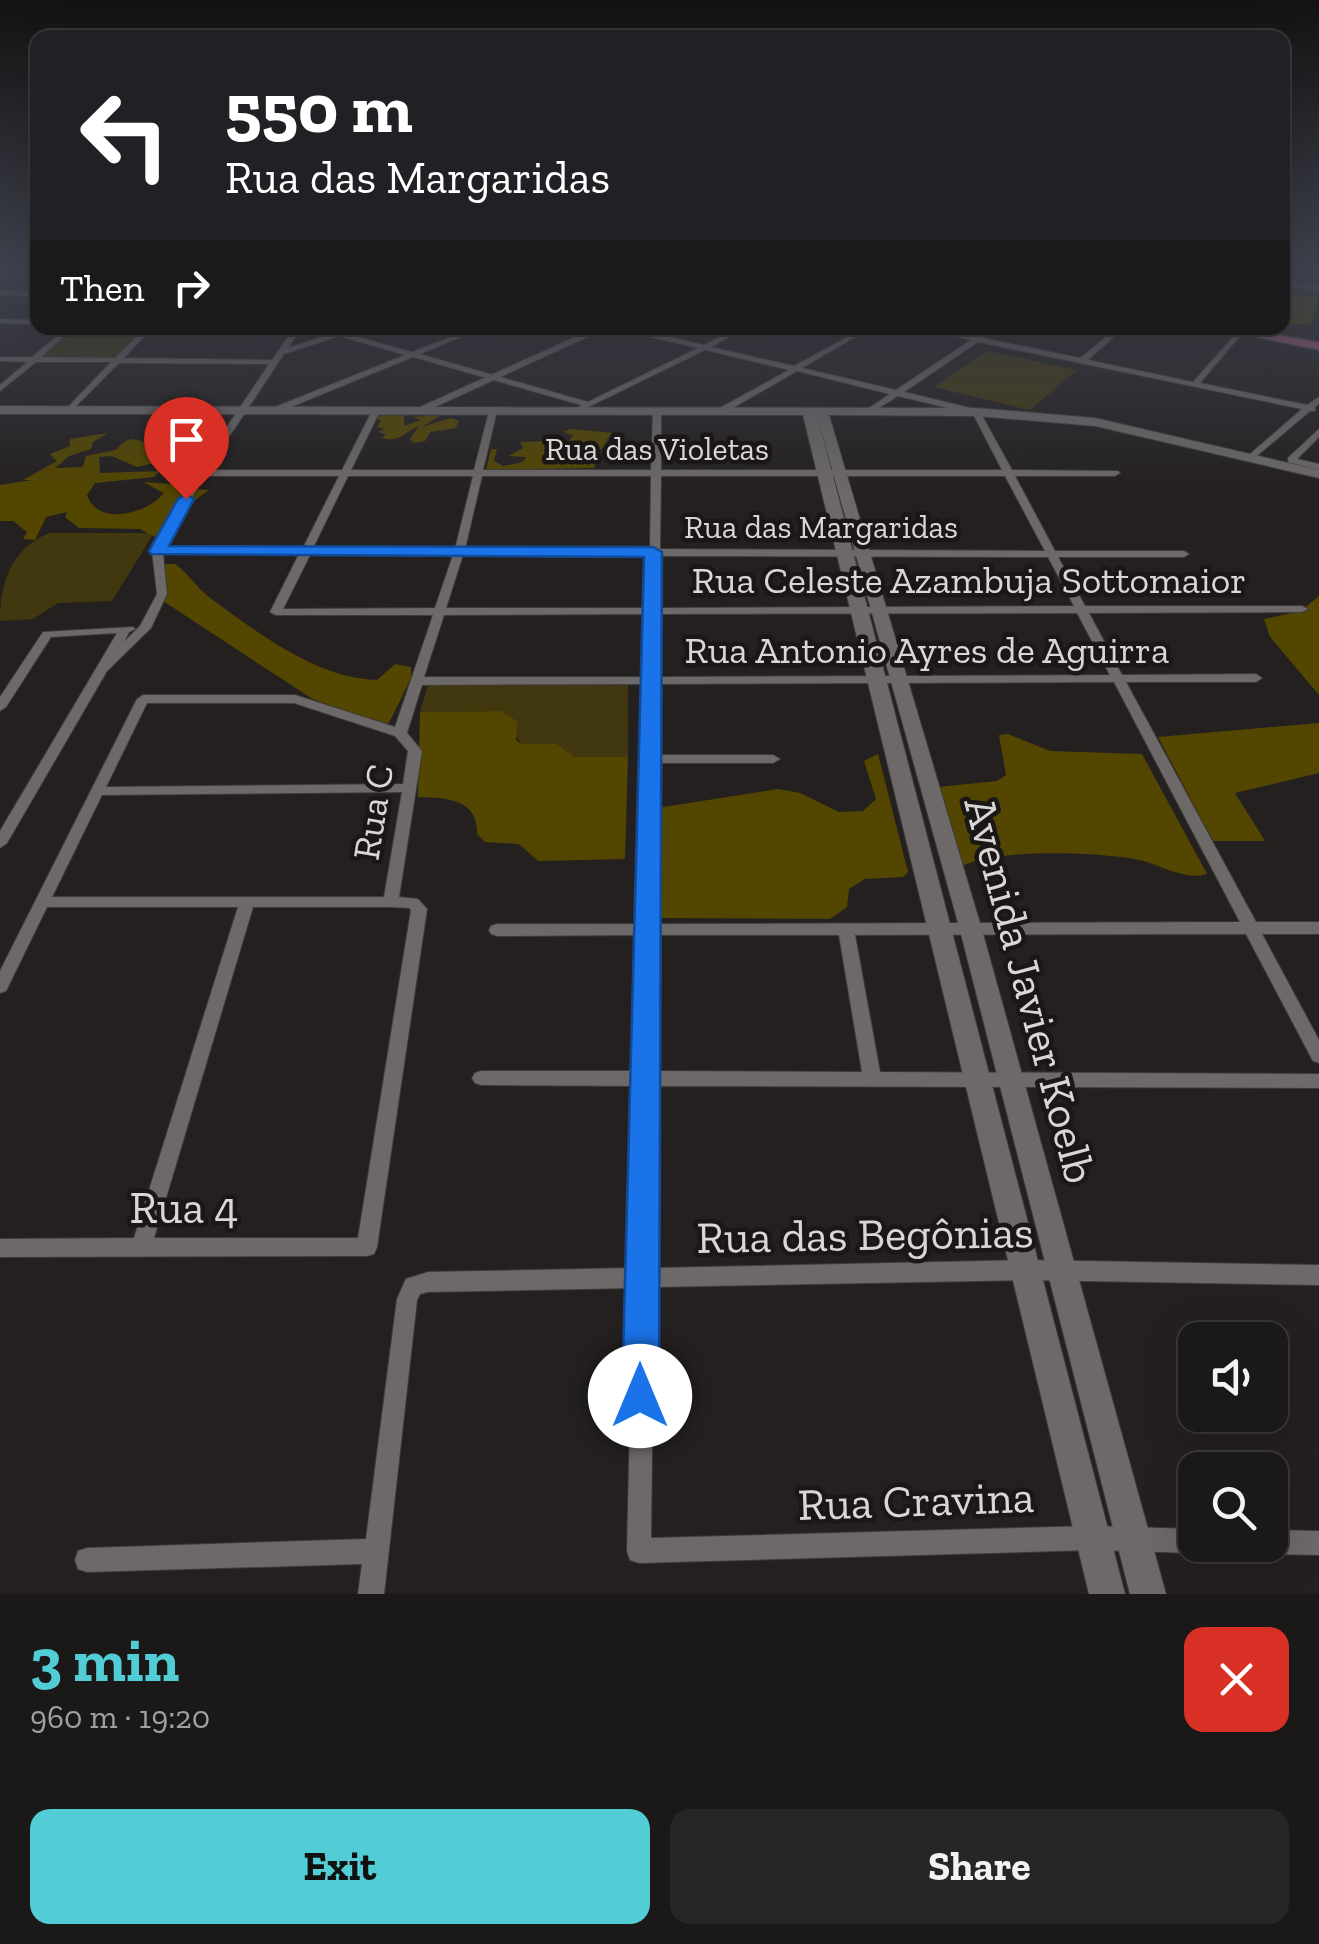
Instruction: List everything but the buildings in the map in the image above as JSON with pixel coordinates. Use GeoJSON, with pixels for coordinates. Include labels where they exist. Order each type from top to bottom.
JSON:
{"type":"FeatureCollection","features":[{"type":"Feature","properties":{"kind":"street"},"geometry":{"type":"LineString","coordinates":[[0,389],[52,343]]}},
{"type":"Feature","properties":{"kind":"street"},"geometry":{"type":"LineString","coordinates":[[70,410],[133,343]]}},
{"type":"Feature","properties":{"kind":"street"},"geometry":{"type":"LineString","coordinates":[[102,669],[145,628],[162,594],[158,551],[201,473],[286,343]]}},
{"type":"Feature","properties":{"kind":"street"},"geometry":{"type":"LineString","coordinates":[[0,359],[276,358],[313,343]]}},
{"type":"Feature","properties":{"kind":"street"},"geometry":{"type":"LineString","coordinates":[[376,343],[497,378],[583,408],[713,343]]}},
{"type":"Feature","properties":{"kind":"street"},"geometry":{"type":"LineString","coordinates":[[273,410],[440,343]]}},
{"type":"Feature","properties":{"kind":"street"},"geometry":{"type":"LineString","coordinates":[[436,411],[570,343]]}},
{"type":"Feature","properties":{"kind":"street"},"geometry":{"type":"LineString","coordinates":[[417,411],[581,343]]}},
{"type":"Feature","properties":{"kind":"street"},"geometry":{"type":"LineString","coordinates":[[686,343],[976,412]]}},
{"type":"Feature","properties":{"kind":"street"},"geometry":{"type":"LineString","coordinates":[[721,412],[842,343]]}},
{"type":"Feature","properties":{"kind":"street"},"geometry":{"type":"LineString","coordinates":[[869,412],[971,343]]}},
{"type":"Feature","properties":{"kind":"street"},"geometry":{"type":"LineString","coordinates":[[997,343],[1312,409]]}},
{"type":"Feature","properties":{"kind":"street"},"geometry":{"type":"LineString","coordinates":[[1082,362],[1104,343]]}},
{"type":"Feature","properties":{"kind":"street"},"geometry":{"type":"LineString","coordinates":[[1194,384],[1229,343]]}},
{"type":"Feature","properties":{"kind":"street"},"geometry":{"type":"LineString","coordinates":[[1252,456],[1312,409],[1319,398]]}},
{"type":"Feature","properties":{"kind":"street"},"geometry":{"type":"LineString","coordinates":[[0,410],[583,408],[976,412],[1095,422],[1319,470]]}},
{"type":"Feature","properties":{"kind":"street"},"geometry":{"type":"LineString","coordinates":[[304,552],[376,411]]}},
{"type":"Feature","properties":{"kind":"street","name":"Rua C"},"geometry":{"type":"LineString","coordinates":[[392,902],[415,751],[400,733],[458,552],[493,411]]}},
{"type":"Feature","properties":{"kind":"street"},"geometry":{"type":"LineString","coordinates":[[641,1280],[656,411]]}},
{"type":"Feature","properties":{"kind":"street","name":"Avenida Javier Koelb"},"geometry":{"type":"LineString","coordinates":[[815,412],[850,552],[857,610],[1107,1594]]}},
{"type":"Feature","properties":{"kind":"street"},"geometry":{"type":"LineString","coordinates":[[976,412],[1319,1056]]}},
{"type":"Feature","properties":{"kind":"street"},"geometry":{"type":"LineString","coordinates":[[1319,432],[1291,460],[1319,470]]}},
{"type":"Feature","properties":{"kind":"street","name":"Rua das Violetas"},"geometry":{"type":"LineString","coordinates":[[201,473],[1114,473]]}},
{"type":"Feature","properties":{"kind":"street","name":"Rua das Margaridas"},"geometry":{"type":"LineString","coordinates":[[158,551],[1184,554]]}},
{"type":"Feature","properties":{"kind":"street","name":"Rua Celeste Azambuja Sottomaior"},"geometry":{"type":"LineString","coordinates":[[304,552],[276,612],[1302,609]]}},
{"type":"Feature","properties":{"kind":"street","name":"Avenida Javier Koelb"},"geometry":{"type":"LineString","coordinates":[[850,552],[878,610],[970,930],[1148,1594]]}},
{"type":"Feature","properties":{"kind":"street"},"geometry":{"type":"LineString","coordinates":[[0,707],[44,636],[52,632],[145,628]]}},
{"type":"Feature","properties":{"kind":"street"},"geometry":{"type":"LineString","coordinates":[[1,839],[125,630]]}},
{"type":"Feature","properties":{"kind":"street","name":"Rua Antonio Ayres de Aguirra"},"geometry":{"type":"LineString","coordinates":[[419,682],[1256,678]]}},
{"type":"Feature","properties":{"kind":"street"},"geometry":{"type":"LineString","coordinates":[[0,987],[142,698],[295,699],[400,733]]}},
{"type":"Feature","properties":{"kind":"street"},"geometry":{"type":"LineString","coordinates":[[650,759],[773,759]]}},
{"type":"Feature","properties":{"kind":"street"},"geometry":{"type":"LineString","coordinates":[[97,791],[410,788]]}},
{"type":"Feature","properties":{"kind":"street"},"geometry":{"type":"LineString","coordinates":[[41,902],[392,902]]}},
{"type":"Feature","properties":{"kind":"street"},"geometry":{"type":"LineString","coordinates":[[141,1248],[247,902]]}},
{"type":"Feature","properties":{"kind":"street","name":"Rua 4"},"geometry":{"type":"LineString","coordinates":[[0,1248],[368,1247],[419,908],[413,903],[392,902]]}},
{"type":"Feature","properties":{"kind":"street"},"geometry":{"type":"LineString","coordinates":[[498,930],[1319,928]]}},
{"type":"Feature","properties":{"kind":"street"},"geometry":{"type":"LineString","coordinates":[[846,929],[872,1078]]}},
{"type":"Feature","properties":{"kind":"street"},"geometry":{"type":"LineString","coordinates":[[481,1078],[1319,1080]]}},
{"type":"Feature","properties":{"kind":"street","name":"Rua das Begônias"},"geometry":{"type":"LineString","coordinates":[[376,1551],[408,1298],[413,1286],[428,1282],[1027,1270],[1319,1276]]}},
{"type":"Feature","properties":{"kind":"street","name":"Rua Cravina"},"geometry":{"type":"LineString","coordinates":[[641,1280],[639,1551],[1093,1538],[1178,1540]]}},
{"type":"Feature","properties":{"kind":"street"},"geometry":{"type":"LineString","coordinates":[[1288,1542],[1319,1543]]}},
{"type":"Feature","properties":{"kind":"street"},"geometry":{"type":"LineString","coordinates":[[87,1560],[376,1551],[371,1594]]}},
{"type":"Feature","properties":{"kind":"shaded area"},"geometry":{"type":"Polygon","coordinates":[[[57,343],[131,343],[116,358],[39,358],[57,343]]]}},
{"type":"Feature","properties":{"kind":"shaded area"},"geometry":{"type":"Polygon","coordinates":[[[987,351],[1077,370],[1030,410],[934,387],[987,351]]]}},
{"type":"Feature","properties":{"kind":"shaded area"},"geometry":{"type":"Polygon","coordinates":[[[391,412],[404,414],[404,426],[421,420],[412,417],[441,415],[422,427],[451,418],[459,421],[456,428],[430,432],[425,441],[414,443],[410,439],[419,426],[393,439],[382,438],[386,434],[377,432],[385,429],[377,427],[381,421],[375,418],[391,412]]]}},
{"type":"Feature","properties":{"kind":"shaded area"},"geometry":{"type":"Polygon","coordinates":[[[571,429],[615,433],[606,440],[611,445],[601,449],[594,468],[486,470],[491,449],[497,449],[494,461],[503,466],[523,462],[526,457],[509,456],[523,448],[520,442],[570,440],[573,435],[563,432],[571,429]]]}},
{"type":"Feature","properties":{"kind":"shaded area"},"geometry":{"type":"Polygon","coordinates":[[[108,433],[93,442],[91,449],[69,456],[55,468],[83,467],[86,456],[116,450],[131,439],[160,445],[183,442],[187,455],[137,467],[112,456],[99,457],[100,473],[160,471],[154,477],[95,483],[87,495],[93,505],[112,514],[146,507],[164,493],[143,482],[171,484],[195,453],[210,449],[217,454],[194,489],[209,490],[181,510],[174,524],[163,530],[168,544],[140,529],[79,528],[65,517],[67,512],[46,517],[35,540],[23,539],[27,532],[13,521],[0,521],[0,485],[32,480],[23,480],[57,461],[50,454],[70,446],[70,439],[108,433]]]}},
{"type":"Feature","properties":{"kind":"shaded area"},"geometry":{"type":"Polygon","coordinates":[[[49,533],[154,533],[112,601],[58,603],[33,619],[0,621],[5,581],[16,558],[49,533]]]}},
{"type":"Feature","properties":{"kind":"shaded area"},"geometry":{"type":"Polygon","coordinates":[[[166,564],[175,564],[227,610],[310,662],[354,678],[377,680],[395,664],[411,667],[411,678],[389,723],[378,726],[311,698],[163,601],[161,569],[166,564]]]}},
{"type":"Feature","properties":{"kind":"shaded area"},"geometry":{"type":"Polygon","coordinates":[[[1319,596],[1319,695],[1270,637],[1264,619],[1301,611],[1319,596]]]}},
{"type":"Feature","properties":{"kind":"shaded area"},"geometry":{"type":"Polygon","coordinates":[[[628,684],[628,757],[575,757],[557,744],[521,744],[501,711],[420,712],[428,685],[628,684]]]}},
{"type":"Feature","properties":{"kind":"shaded area"},"geometry":{"type":"Polygon","coordinates":[[[501,711],[517,721],[516,740],[521,744],[557,744],[575,757],[628,757],[625,859],[538,861],[519,844],[485,842],[477,834],[472,813],[458,802],[418,797],[420,712],[501,711]]]}},
{"type":"Feature","properties":{"kind":"shaded area"},"geometry":{"type":"Polygon","coordinates":[[[1319,723],[1319,773],[1235,793],[1265,841],[1213,841],[1158,737],[1319,723]]]}},
{"type":"Feature","properties":{"kind":"shaded area"},"geometry":{"type":"Polygon","coordinates":[[[1008,734],[1050,751],[1142,754],[1207,874],[1190,875],[1139,860],[1075,854],[1021,854],[961,867],[938,787],[997,781],[1006,775],[999,735],[1008,734]]]}},
{"type":"Feature","properties":{"kind":"shaded area"},"geometry":{"type":"Polygon","coordinates":[[[878,754],[908,872],[903,877],[865,879],[849,889],[847,907],[830,919],[657,918],[657,808],[778,789],[800,793],[839,812],[863,811],[876,799],[864,761],[878,754]]]}},
{"type":"Feature","properties":{"kind":"route"},"geometry":{"type":"LineString","coordinates":[[186,499],[158,551],[653,552],[640,1396]]}}]}
